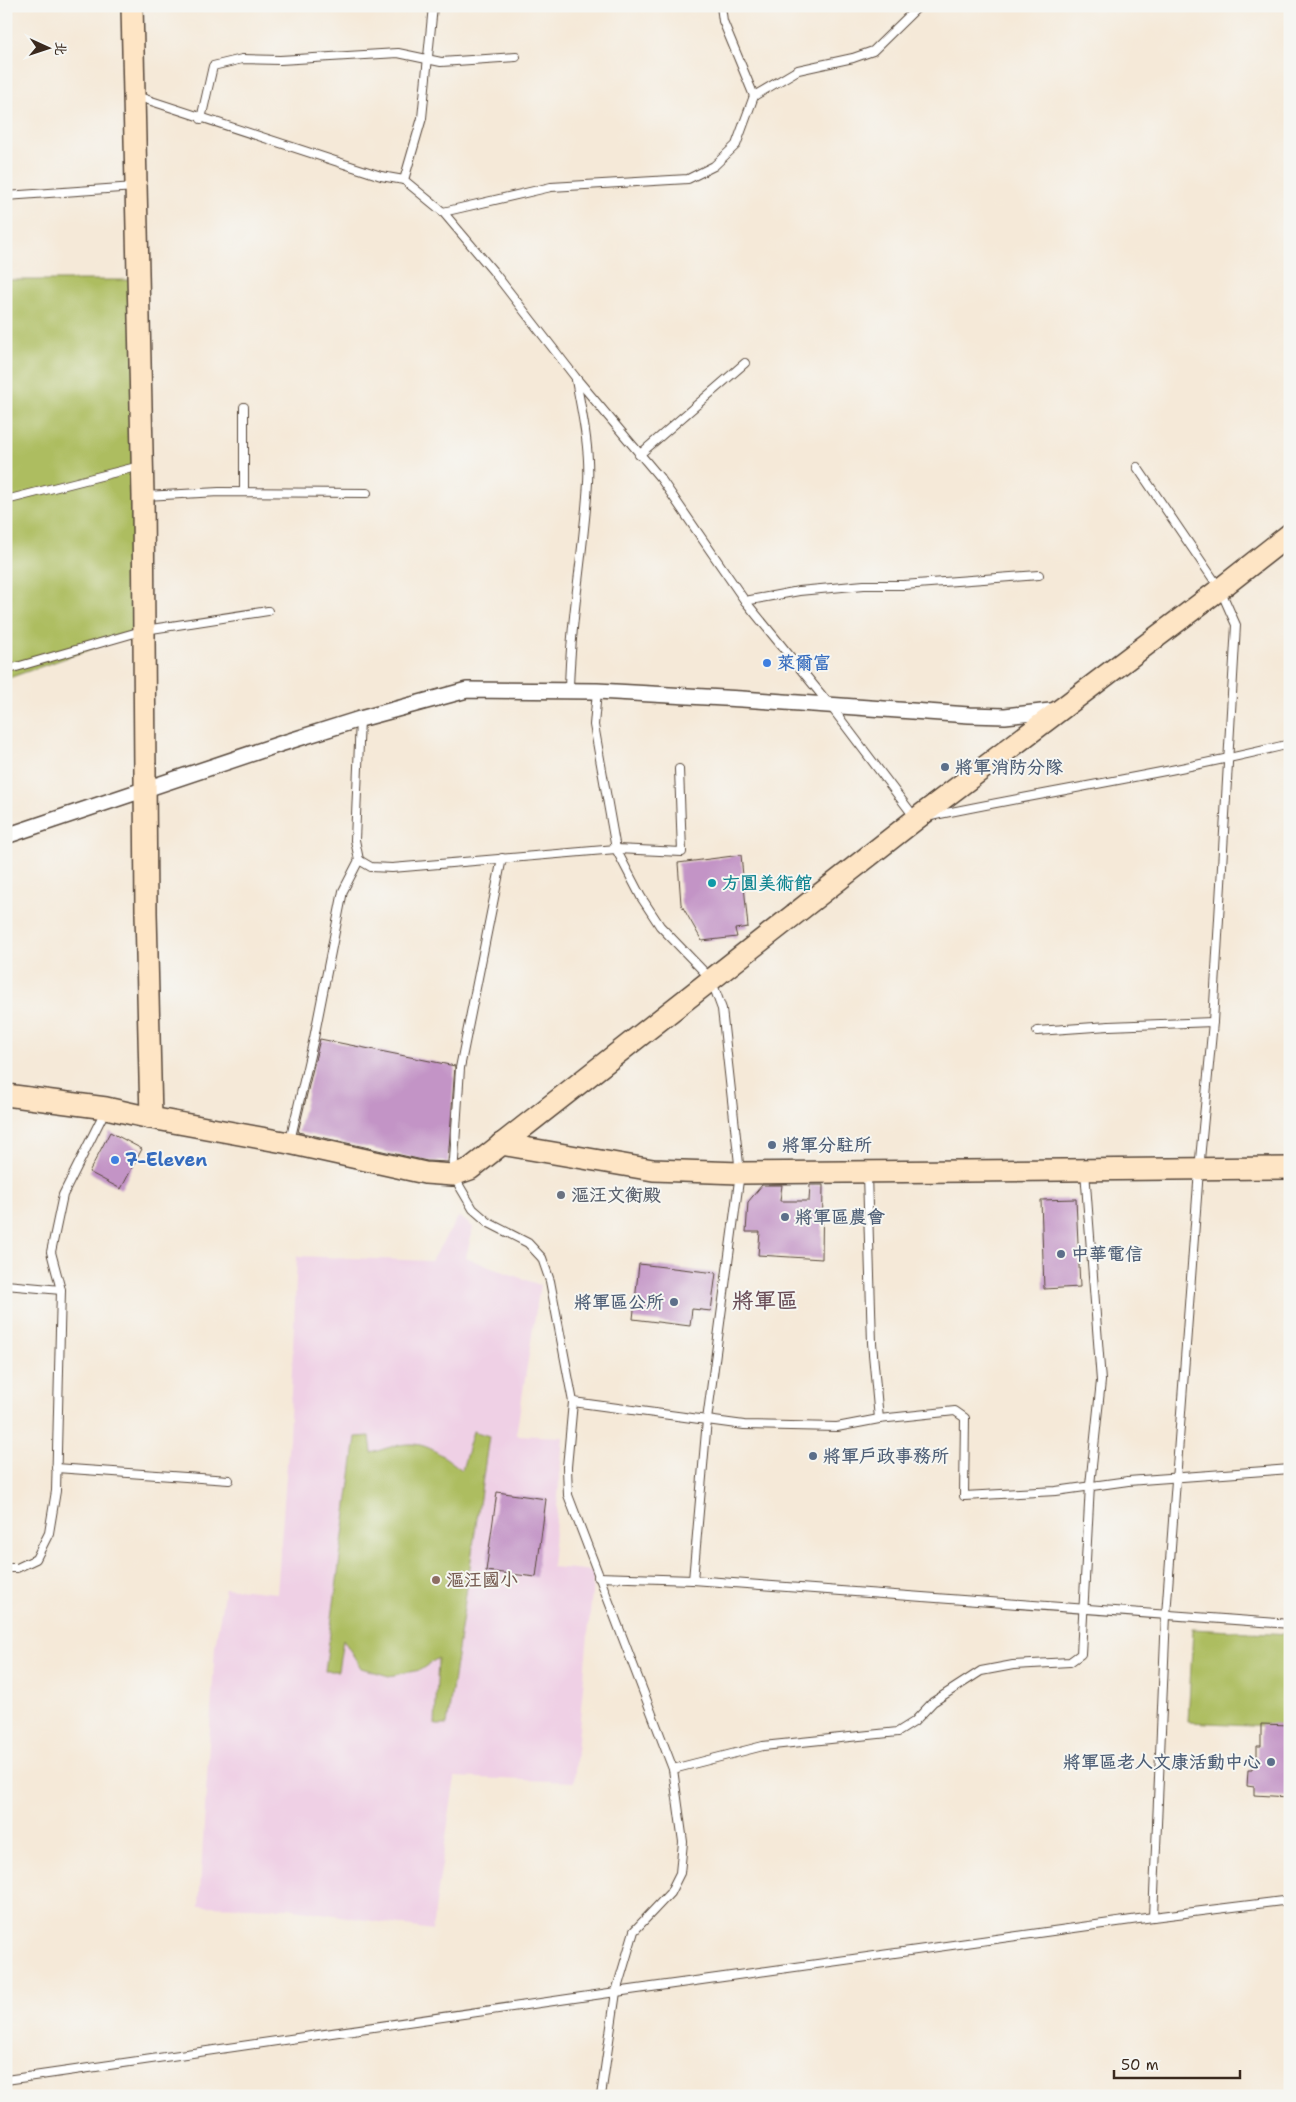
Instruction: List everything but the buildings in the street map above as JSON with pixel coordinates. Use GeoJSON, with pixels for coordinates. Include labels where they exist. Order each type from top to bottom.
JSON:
{"type":"FeatureCollection","features":[{"type":"Feature","properties":{"kind":"street"},"geometry":{"type":"LineString","coordinates":[[132,6],[143,496],[146,913],[151,1118]]}},
{"type":"Feature","properties":{"kind":"street"},"geometry":{"type":"LineString","coordinates":[[6,1095],[106,1108],[289,1143],[425,1173],[453,1175],[470,1169],[916,819],[1290,534]]}},
{"type":"Feature","properties":{"kind":"street"},"geometry":{"type":"LineString","coordinates":[[6,836],[360,719],[467,690],[597,691],[1004,716],[1059,710]]}},
{"type":"Feature","properties":{"kind":"street"},"geometry":{"type":"LineString","coordinates":[[501,1144],[653,1170],[740,1174],[1290,1168]]}},
{"type":"Feature","properties":{"kind":"lane"},"geometry":{"type":"LineString","coordinates":[[404,180],[422,118],[433,6]]}},
{"type":"Feature","properties":{"kind":"lane"},"geometry":{"type":"LineString","coordinates":[[721,6],[724,21],[754,96]]}},
{"type":"Feature","properties":{"kind":"lane"},"geometry":{"type":"LineString","coordinates":[[443,212],[551,187],[688,179],[714,166],[736,145],[754,96],[798,70],[853,58],[872,51],[919,6]]}},
{"type":"Feature","properties":{"kind":"lane"},"geometry":{"type":"LineString","coordinates":[[200,119],[213,66],[242,59],[280,60],[398,53],[441,62],[516,57]]}},
{"type":"Feature","properties":{"kind":"lane"},"geometry":{"type":"LineString","coordinates":[[134,96],[200,119],[381,176],[404,180],[443,212],[493,271],[576,378],[661,479],[745,601],[829,704],[916,819],[1014,798],[1229,759],[1290,744]]}},
{"type":"Feature","properties":{"kind":"lane"},"geometry":{"type":"LineString","coordinates":[[6,196],[137,187]]}},
{"type":"Feature","properties":{"kind":"lane"},"geometry":{"type":"LineString","coordinates":[[639,455],[745,363]]}},
{"type":"Feature","properties":{"kind":"lane"},"geometry":{"type":"LineString","coordinates":[[569,691],[569,657],[588,480],[586,437],[576,378]]}},
{"type":"Feature","properties":{"kind":"lane"},"geometry":{"type":"LineString","coordinates":[[244,407],[244,491]]}},
{"type":"Feature","properties":{"kind":"lane"},"geometry":{"type":"LineString","coordinates":[[6,500],[142,465]]}},
{"type":"Feature","properties":{"kind":"lane"},"geometry":{"type":"LineString","coordinates":[[1137,467],[1220,589],[1236,625],[1229,759],[1216,939],[1213,1022],[1199,1170],[1166,1614],[1153,1917]]}},
{"type":"Feature","properties":{"kind":"lane"},"geometry":{"type":"LineString","coordinates":[[143,496],[244,491],[367,493]]}},
{"type":"Feature","properties":{"kind":"lane"},"geometry":{"type":"LineString","coordinates":[[745,601],[799,591],[864,585],[903,585],[1039,575]]}},
{"type":"Feature","properties":{"kind":"lane"},"geometry":{"type":"LineString","coordinates":[[6,670],[145,630],[268,611]]}},
{"type":"Feature","properties":{"kind":"lane"},"geometry":{"type":"LineString","coordinates":[[597,691],[594,725],[616,850],[641,897],[660,926],[711,980],[722,1009],[740,1174],[707,1420],[693,1580]]}},
{"type":"Feature","properties":{"kind":"lane"},"geometry":{"type":"LineString","coordinates":[[289,1143],[314,1038],[343,891],[359,860],[355,840],[360,719]]}},
{"type":"Feature","properties":{"kind":"lane"},"geometry":{"type":"LineString","coordinates":[[359,860],[372,867],[392,868],[616,850],[682,852],[680,769]]}},
{"type":"Feature","properties":{"kind":"lane"},"geometry":{"type":"LineString","coordinates":[[502,858],[460,1068],[453,1175],[473,1209],[489,1222],[528,1243],[542,1258],[550,1281],[572,1402],[567,1467],[568,1495],[673,1770],[682,1842],[680,1873],[670,1893],[634,1931],[616,1992],[601,2096]]}},
{"type":"Feature","properties":{"kind":"lane"},"geometry":{"type":"LineString","coordinates":[[1037,1031],[1213,1022]]}},
{"type":"Feature","properties":{"kind":"lane"},"geometry":{"type":"LineString","coordinates":[[6,1568],[17,1568],[36,1559],[49,1533],[56,1492],[62,1290],[51,1252],[63,1195],[106,1108]]}},
{"type":"Feature","properties":{"kind":"lane"},"geometry":{"type":"LineString","coordinates":[[673,1770],[763,1746],[898,1732],[914,1722],[933,1702],[981,1671],[1014,1665],[1070,1662],[1081,1654],[1090,1486],[1101,1381],[1085,1170]]}},
{"type":"Feature","properties":{"kind":"lane"},"geometry":{"type":"LineString","coordinates":[[867,1172],[872,1343],[879,1419]]}},
{"type":"Feature","properties":{"kind":"lane"},"geometry":{"type":"LineString","coordinates":[[6,1285],[62,1290]]}},
{"type":"Feature","properties":{"kind":"lane"},"geometry":{"type":"LineString","coordinates":[[572,1402],[744,1425],[837,1427],[879,1419],[956,1411],[965,1418],[964,1496],[1056,1491],[1176,1477],[1290,1469]]}},
{"type":"Feature","properties":{"kind":"lane"},"geometry":{"type":"LineString","coordinates":[[56,1468],[229,1480]]}},
{"type":"Feature","properties":{"kind":"lane"},"geometry":{"type":"LineString","coordinates":[[598,1577],[693,1580],[1290,1624]]}},
{"type":"Feature","properties":{"kind":"lane"},"geometry":{"type":"LineString","coordinates":[[6,2080],[616,1992],[1153,1917],[1290,1900]]}},
{"type":"Feature","properties":{"kind":"shaded area","name":"漚汪國小"},"geometry":{"type":"Polygon","coordinates":[[[459,1216],[473,1227],[466,1258],[540,1285],[516,1435],[563,1437],[552,1567],[594,1571],[574,1782],[455,1777],[432,1930],[288,1908],[199,1906],[215,1646],[225,1588],[277,1593],[289,1438],[297,1256],[431,1261],[459,1216]]]}},
{"type":"Feature","properties":{"kind":"green space"},"geometry":{"type":"Polygon","coordinates":[[[6,280],[138,280],[145,630],[6,679],[6,280]]]}},
{"type":"Feature","properties":{"kind":"green space"},"geometry":{"type":"Polygon","coordinates":[[[473,1431],[489,1436],[447,1725],[435,1725],[438,1658],[420,1670],[389,1676],[361,1668],[343,1639],[338,1671],[325,1671],[356,1437],[370,1436],[372,1453],[400,1445],[420,1445],[439,1453],[462,1470],[473,1431]]]}},
{"type":"Feature","properties":{"kind":"green space"},"geometry":{"type":"Polygon","coordinates":[[[1193,1629],[1290,1634],[1290,1727],[1188,1722],[1193,1629]]]}},
{"type":"Feature","properties":{"kind":"place","name":"萊爾富"},"geometry":{"type":"Point","coordinates":[767,663]}},
{"type":"Feature","properties":{"kind":"place","name":"將軍消防分隊"},"geometry":{"type":"Point","coordinates":[945,767]}},
{"type":"Feature","properties":{"kind":"place","name":"方圓美術館"},"geometry":{"type":"Point","coordinates":[712,883]}},
{"type":"Feature","properties":{"kind":"place","name":"將軍分駐所"},"geometry":{"type":"Point","coordinates":[772,1145]}},
{"type":"Feature","properties":{"kind":"place","name":"7-Eleven"},"geometry":{"type":"Point","coordinates":[115,1160]}},
{"type":"Feature","properties":{"kind":"place","name":"漚汪文衡殿"},"geometry":{"type":"Point","coordinates":[561,1195]}},
{"type":"Feature","properties":{"kind":"place","name":"將軍區農會"},"geometry":{"type":"Point","coordinates":[785,1217]}},
{"type":"Feature","properties":{"kind":"place","name":"中華電信"},"geometry":{"type":"Point","coordinates":[1061,1254]}},
{"type":"Feature","properties":{"kind":"place","name":"將軍區公所"},"geometry":{"type":"Point","coordinates":[674,1302]}},
{"type":"Feature","properties":{"kind":"place","name":"將軍戶政事務所"},"geometry":{"type":"Point","coordinates":[813,1456]}},
{"type":"Feature","properties":{"kind":"place","name":"漚汪國小"},"geometry":{"type":"Point","coordinates":[436,1580]}},
{"type":"Feature","properties":{"kind":"place","name":"將軍區老人文康活動中心"},"geometry":{"type":"Point","coordinates":[1271,1762]}},
{"type":"Feature","properties":{"kind":"district","name":"將軍區"},"geometry":{"type":"Point","coordinates":[765,1300]}}]}
